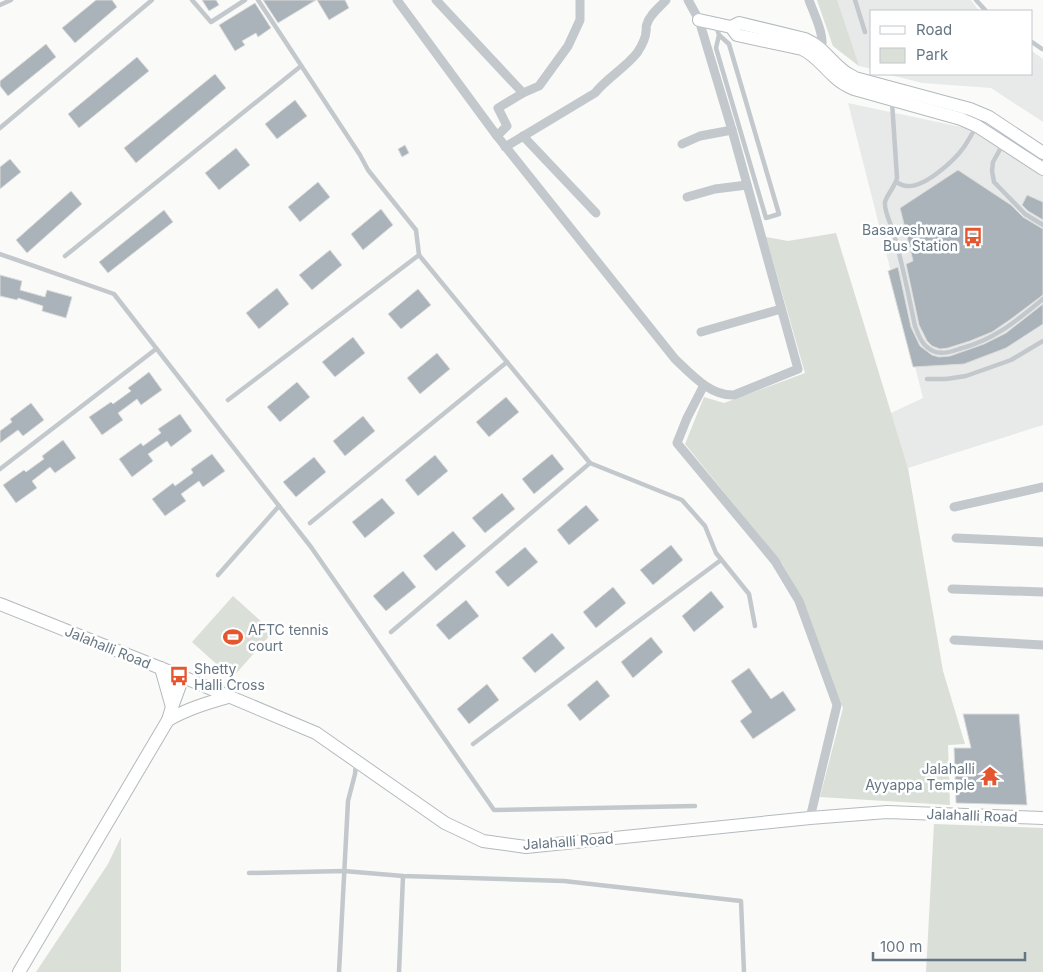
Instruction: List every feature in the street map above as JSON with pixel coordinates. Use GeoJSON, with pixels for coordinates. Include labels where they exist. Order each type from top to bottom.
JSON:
{"type":"FeatureCollection","features":[{"type":"Feature","properties":{"kind":"main road"},"geometry":{"type":"LineString","coordinates":[[699,20],[718,29],[730,27],[737,34],[810,53],[819,53],[856,78],[970,110],[988,117],[1043,153]]}},
{"type":"Feature","properties":{"kind":"main road"},"geometry":{"type":"LineString","coordinates":[[819,53],[836,79],[845,85],[977,126],[1043,169]]}},
{"type":"Feature","properties":{"kind":"main road","name":"Jalahalli Road"},"geometry":{"type":"LineString","coordinates":[[0,604],[183,677],[316,733],[445,823],[483,841],[526,847],[887,812],[1043,818]]}},
{"type":"Feature","properties":{"kind":"main road"},"geometry":{"type":"LineString","coordinates":[[160,668],[172,707]]}},
{"type":"Feature","properties":{"kind":"main road"},"geometry":{"type":"LineString","coordinates":[[18,972],[168,720],[183,677]]}},
{"type":"Feature","properties":{"kind":"main road"},"geometry":{"type":"LineString","coordinates":[[168,720],[197,706],[228,696]]}},
{"type":"Feature","properties":{"kind":"street"},"geometry":{"type":"LineString","coordinates":[[397,0],[497,136],[675,359],[704,385],[724,396],[734,395],[798,369],[732,130],[699,20],[688,0]]}},
{"type":"Feature","properties":{"kind":"street"},"geometry":{"type":"LineString","coordinates":[[436,0],[523,93]]}},
{"type":"Feature","properties":{"kind":"street"},"geometry":{"type":"LineString","coordinates":[[497,136],[507,126],[498,108],[539,86],[568,46],[580,20],[580,0]]}},
{"type":"Feature","properties":{"kind":"street"},"geometry":{"type":"LineString","coordinates":[[506,147],[595,93],[600,86],[629,62],[642,45],[648,20],[666,0]]}},
{"type":"Feature","properties":{"kind":"street"},"geometry":{"type":"LineString","coordinates":[[809,0],[823,38],[823,46],[819,53]]}},
{"type":"Feature","properties":{"kind":"street"},"geometry":{"type":"LineString","coordinates":[[682,144],[700,136],[732,130]]}},
{"type":"Feature","properties":{"kind":"street"},"geometry":{"type":"LineString","coordinates":[[523,136],[596,213]]}},
{"type":"Feature","properties":{"kind":"street"},"geometry":{"type":"LineString","coordinates":[[687,197],[747,185]]}},
{"type":"Feature","properties":{"kind":"street"},"geometry":{"type":"LineString","coordinates":[[701,332],[781,309]]}},
{"type":"Feature","properties":{"kind":"street"},"geometry":{"type":"LineString","coordinates":[[704,385],[677,443],[775,562],[799,601],[838,705],[810,818]]}},
{"type":"Feature","properties":{"kind":"street"},"geometry":{"type":"LineString","coordinates":[[954,507],[1043,487]]}},
{"type":"Feature","properties":{"kind":"street"},"geometry":{"type":"LineString","coordinates":[[956,538],[1043,542]]}},
{"type":"Feature","properties":{"kind":"street"},"geometry":{"type":"LineString","coordinates":[[952,590],[1043,592]]}},
{"type":"Feature","properties":{"kind":"street"},"geometry":{"type":"LineString","coordinates":[[954,640],[1043,645]]}},
{"type":"Feature","properties":{"kind":"lane"},"geometry":{"type":"LineString","coordinates":[[0,5],[11,0]]}},
{"type":"Feature","properties":{"kind":"lane"},"geometry":{"type":"LineString","coordinates":[[0,128],[152,0]]}},
{"type":"Feature","properties":{"kind":"lane"},"geometry":{"type":"LineString","coordinates":[[192,0],[210,22],[245,0]]}},
{"type":"Feature","properties":{"kind":"lane"},"geometry":{"type":"LineString","coordinates":[[258,0],[368,170],[416,230],[419,255],[590,463],[682,500],[704,526],[716,553],[749,594],[755,626]]}},
{"type":"Feature","properties":{"kind":"lane"},"geometry":{"type":"LineString","coordinates":[[855,0],[865,32]]}},
{"type":"Feature","properties":{"kind":"lane"},"geometry":{"type":"LineString","coordinates":[[976,0],[985,10]]}},
{"type":"Feature","properties":{"kind":"lane"},"geometry":{"type":"LineString","coordinates":[[718,29],[728,44],[779,214],[766,218],[716,48],[718,29]]}},
{"type":"Feature","properties":{"kind":"lane"},"geometry":{"type":"LineString","coordinates":[[65,256],[300,66]]}},
{"type":"Feature","properties":{"kind":"lane"},"geometry":{"type":"LineString","coordinates":[[892,100],[898,172],[896,182],[885,201],[885,209],[899,249],[915,326],[924,345],[940,353],[974,345],[999,333],[1043,300]]}},
{"type":"Feature","properties":{"kind":"lane"},"geometry":{"type":"LineString","coordinates":[[896,182],[903,186],[914,186],[934,175],[963,148],[977,126]]}},
{"type":"Feature","properties":{"kind":"lane"},"geometry":{"type":"LineString","coordinates":[[1004,143],[993,162],[994,182],[1025,214],[1043,225]]}},
{"type":"Feature","properties":{"kind":"lane"},"geometry":{"type":"LineString","coordinates":[[0,254],[114,294],[311,547],[494,810],[695,806]]}},
{"type":"Feature","properties":{"kind":"lane"},"geometry":{"type":"LineString","coordinates":[[228,400],[419,255]]}},
{"type":"Feature","properties":{"kind":"lane"},"geometry":{"type":"LineString","coordinates":[[927,379],[966,376],[1010,360],[1043,341]]}},
{"type":"Feature","properties":{"kind":"lane"},"geometry":{"type":"LineString","coordinates":[[0,469],[156,349]]}},
{"type":"Feature","properties":{"kind":"lane"},"geometry":{"type":"LineString","coordinates":[[310,523],[507,362]]}},
{"type":"Feature","properties":{"kind":"lane"},"geometry":{"type":"LineString","coordinates":[[391,632],[590,463]]}},
{"type":"Feature","properties":{"kind":"lane"},"geometry":{"type":"LineString","coordinates":[[218,575],[279,506]]}},
{"type":"Feature","properties":{"kind":"lane"},"geometry":{"type":"LineString","coordinates":[[473,744],[721,560]]}},
{"type":"Feature","properties":{"kind":"lane"},"geometry":{"type":"LineString","coordinates":[[339,972],[348,800],[357,762]]}},
{"type":"Feature","properties":{"kind":"lane"},"geometry":{"type":"LineString","coordinates":[[249,873],[344,871],[403,876],[564,881],[740,901],[744,972]]}},
{"type":"Feature","properties":{"kind":"lane"},"geometry":{"type":"LineString","coordinates":[[399,972],[403,876]]}},
{"type":"Feature","properties":{"kind":"shaded area"},"geometry":{"type":"Polygon","coordinates":[[[817,0],[971,0],[978,10],[870,10],[870,69],[859,66],[833,46],[817,0]]]}},
{"type":"Feature","properties":{"kind":"shaded area"},"geometry":{"type":"Polygon","coordinates":[[[1033,52],[1043,59],[1043,122],[991,88],[922,83],[891,75],[1033,75],[1033,52]]]}},
{"type":"Feature","properties":{"kind":"shaded area"},"geometry":{"type":"Polygon","coordinates":[[[848,103],[985,132],[1043,171],[1043,425],[908,468],[891,413],[923,398],[848,103]]]}},
{"type":"Feature","properties":{"kind":"green space"},"geometry":{"type":"Polygon","coordinates":[[[817,0],[837,0],[859,66],[833,46],[817,0]]]}},
{"type":"Feature","properties":{"kind":"green space"},"geometry":{"type":"Polygon","coordinates":[[[836,233],[908,468],[943,671],[965,744],[948,745],[950,805],[820,797],[843,708],[802,599],[783,565],[685,444],[704,397],[724,403],[805,373],[766,237],[788,241],[836,233]]]}},
{"type":"Feature","properties":{"kind":"green space","name":"AFTC tennis court"},"geometry":{"type":"Polygon","coordinates":[[[233,596],[273,632],[232,678],[192,642],[233,596]]]}},
{"type":"Feature","properties":{"kind":"green space"},"geometry":{"type":"Polygon","coordinates":[[[934,824],[1043,828],[1043,972],[926,972],[934,824]]]}},
{"type":"Feature","properties":{"kind":"green space"},"geometry":{"type":"Polygon","coordinates":[[[121,837],[121,972],[36,972],[108,864],[121,837]]]}},
{"type":"Feature","properties":{"kind":"building"},"geometry":{"type":"Polygon","coordinates":[[[96,0],[112,0],[117,7],[75,43],[62,28],[96,0]]]}},
{"type":"Feature","properties":{"kind":"building"},"geometry":{"type":"Polygon","coordinates":[[[202,0],[216,0],[219,5],[209,11],[202,0]]]}},
{"type":"Feature","properties":{"kind":"building"},"geometry":{"type":"Polygon","coordinates":[[[263,0],[316,0],[278,23],[263,0]]]}},
{"type":"Feature","properties":{"kind":"building"},"geometry":{"type":"Polygon","coordinates":[[[317,0],[345,0],[349,8],[329,20],[317,0]]]}},
{"type":"Feature","properties":{"kind":"building"},"geometry":{"type":"Polygon","coordinates":[[[255,3],[271,28],[258,37],[256,33],[242,41],[245,45],[235,51],[219,25],[255,3]]]}},
{"type":"Feature","properties":{"kind":"building"},"geometry":{"type":"Polygon","coordinates":[[[46,44],[56,57],[8,96],[0,86],[0,81],[46,44]]]}},
{"type":"Feature","properties":{"kind":"building"},"geometry":{"type":"Polygon","coordinates":[[[137,57],[149,71],[79,128],[68,114],[137,57]]]}},
{"type":"Feature","properties":{"kind":"building"},"geometry":{"type":"Polygon","coordinates":[[[215,74],[226,88],[136,163],[124,148],[215,74]]]}},
{"type":"Feature","properties":{"kind":"building"},"geometry":{"type":"Polygon","coordinates":[[[295,100],[307,116],[277,139],[265,124],[295,100]]]}},
{"type":"Feature","properties":{"kind":"building"},"geometry":{"type":"Polygon","coordinates":[[[405,145],[409,153],[402,157],[398,149],[405,145]]]}},
{"type":"Feature","properties":{"kind":"building"},"geometry":{"type":"Polygon","coordinates":[[[236,148],[250,165],[219,190],[205,173],[236,148]]]}},
{"type":"Feature","properties":{"kind":"building"},"geometry":{"type":"Polygon","coordinates":[[[10,159],[21,172],[0,189],[0,167],[10,159]]]}},
{"type":"Feature","properties":{"kind":"building"},"geometry":{"type":"Polygon","coordinates":[[[958,170],[1011,205],[1023,217],[1043,229],[1043,295],[992,332],[970,341],[940,349],[932,346],[927,341],[919,325],[906,264],[913,261],[900,208],[958,170]]]}},
{"type":"Feature","properties":{"kind":"building"},"geometry":{"type":"Polygon","coordinates":[[[318,182],[330,197],[300,222],[288,207],[318,182]]]}},
{"type":"Feature","properties":{"kind":"building"},"geometry":{"type":"Polygon","coordinates":[[[71,191],[82,204],[27,253],[16,240],[71,191]]]}},
{"type":"Feature","properties":{"kind":"building"},"geometry":{"type":"Polygon","coordinates":[[[1027,195],[1043,202],[1043,220],[1022,205],[1027,195]]]}},
{"type":"Feature","properties":{"kind":"building"},"geometry":{"type":"Polygon","coordinates":[[[381,209],[393,225],[363,250],[351,234],[381,209]]]}},
{"type":"Feature","properties":{"kind":"building"},"geometry":{"type":"Polygon","coordinates":[[[164,210],[173,222],[108,273],[99,262],[164,210]]]}},
{"type":"Feature","properties":{"kind":"building"},"geometry":{"type":"Polygon","coordinates":[[[330,250],[342,265],[312,290],[299,275],[330,250]]]}},
{"type":"Feature","properties":{"kind":"building"},"geometry":{"type":"Polygon","coordinates":[[[898,267],[911,327],[920,346],[932,355],[939,357],[950,356],[984,344],[1006,333],[1043,304],[1043,324],[1006,348],[964,364],[913,367],[888,271],[898,267]]]}},
{"type":"Feature","properties":{"kind":"building"},"geometry":{"type":"Polygon","coordinates":[[[0,275],[22,281],[20,290],[45,297],[47,290],[72,297],[66,318],[42,311],[43,306],[18,298],[17,300],[0,296],[0,275]]]}},
{"type":"Feature","properties":{"kind":"building"},"geometry":{"type":"Polygon","coordinates":[[[277,288],[289,304],[259,329],[246,313],[277,288]]]}},
{"type":"Feature","properties":{"kind":"building"},"geometry":{"type":"Polygon","coordinates":[[[418,289],[431,305],[401,329],[388,314],[418,289]]]}},
{"type":"Feature","properties":{"kind":"building"},"geometry":{"type":"Polygon","coordinates":[[[353,337],[365,353],[335,377],[322,362],[353,337]]]}},
{"type":"Feature","properties":{"kind":"building"},"geometry":{"type":"Polygon","coordinates":[[[437,353],[450,369],[420,394],[407,378],[437,353]]]}},
{"type":"Feature","properties":{"kind":"building"},"geometry":{"type":"Polygon","coordinates":[[[149,372],[162,390],[141,405],[137,399],[118,413],[123,420],[102,435],[89,417],[111,402],[113,404],[131,391],[128,388],[149,372]]]}},
{"type":"Feature","properties":{"kind":"building"},"geometry":{"type":"Polygon","coordinates":[[[297,382],[310,397],[280,422],[267,407],[297,382]]]}},
{"type":"Feature","properties":{"kind":"building"},"geometry":{"type":"Polygon","coordinates":[[[506,397],[519,412],[489,437],[476,422],[506,397]]]}},
{"type":"Feature","properties":{"kind":"building"},"geometry":{"type":"Polygon","coordinates":[[[31,403],[44,420],[23,436],[18,430],[0,443],[0,431],[12,422],[10,419],[31,403]]]}},
{"type":"Feature","properties":{"kind":"building"},"geometry":{"type":"Polygon","coordinates":[[[180,414],[192,431],[171,447],[167,441],[148,454],[153,461],[132,477],[119,459],[141,443],[143,446],[161,433],[158,429],[180,414]]]}},
{"type":"Feature","properties":{"kind":"building"},"geometry":{"type":"Polygon","coordinates":[[[363,416],[375,431],[345,456],[333,441],[363,416]]]}},
{"type":"Feature","properties":{"kind":"building"},"geometry":{"type":"Polygon","coordinates":[[[63,440],[76,458],[55,473],[50,467],[32,481],[37,488],[16,503],[3,485],[44,459],[42,456],[63,440]]]}},
{"type":"Feature","properties":{"kind":"building"},"geometry":{"type":"Polygon","coordinates":[[[212,454],[225,471],[203,487],[199,481],[181,494],[186,501],[165,516],[152,499],[173,483],[175,486],[193,473],[191,469],[212,454]]]}},
{"type":"Feature","properties":{"kind":"building"},"geometry":{"type":"Polygon","coordinates":[[[552,454],[564,469],[534,494],[522,479],[552,454]]]}},
{"type":"Feature","properties":{"kind":"building"},"geometry":{"type":"Polygon","coordinates":[[[435,455],[448,471],[418,496],[405,480],[435,455]]]}},
{"type":"Feature","properties":{"kind":"building"},"geometry":{"type":"Polygon","coordinates":[[[314,457],[326,472],[296,497],[283,482],[314,457]]]}},
{"type":"Feature","properties":{"kind":"building"},"geometry":{"type":"Polygon","coordinates":[[[502,493],[515,509],[485,533],[472,518],[502,493]]]}},
{"type":"Feature","properties":{"kind":"building"},"geometry":{"type":"Polygon","coordinates":[[[382,498],[395,513],[365,538],[352,522],[382,498]]]}},
{"type":"Feature","properties":{"kind":"building"},"geometry":{"type":"Polygon","coordinates":[[[586,505],[599,520],[569,545],[557,530],[586,505]]]}},
{"type":"Feature","properties":{"kind":"building"},"geometry":{"type":"Polygon","coordinates":[[[453,531],[466,546],[436,571],[423,556],[453,531]]]}},
{"type":"Feature","properties":{"kind":"building"},"geometry":{"type":"Polygon","coordinates":[[[671,545],[683,560],[653,585],[640,570],[671,545]]]}},
{"type":"Feature","properties":{"kind":"building"},"geometry":{"type":"Polygon","coordinates":[[[525,547],[538,562],[508,587],[495,572],[525,547]]]}},
{"type":"Feature","properties":{"kind":"building"},"geometry":{"type":"Polygon","coordinates":[[[403,571],[416,587],[386,611],[373,596],[403,571]]]}},
{"type":"Feature","properties":{"kind":"building"},"geometry":{"type":"Polygon","coordinates":[[[613,587],[626,603],[596,628],[583,612],[613,587]]]}},
{"type":"Feature","properties":{"kind":"building"},"geometry":{"type":"Polygon","coordinates":[[[711,591],[724,607],[694,632],[682,616],[711,591]]]}},
{"type":"Feature","properties":{"kind":"building"},"geometry":{"type":"Polygon","coordinates":[[[466,600],[479,616],[449,640],[436,625],[466,600]]]}},
{"type":"Feature","properties":{"kind":"building"},"geometry":{"type":"Polygon","coordinates":[[[552,633],[565,648],[535,673],[522,658],[552,633]]]}},
{"type":"Feature","properties":{"kind":"building"},"geometry":{"type":"Polygon","coordinates":[[[651,637],[663,652],[633,678],[621,662],[651,637]]]}},
{"type":"Feature","properties":{"kind":"building"},"geometry":{"type":"Polygon","coordinates":[[[749,668],[771,699],[783,691],[796,710],[753,739],[740,721],[752,712],[731,681],[749,668]]]}},
{"type":"Feature","properties":{"kind":"building"},"geometry":{"type":"Polygon","coordinates":[[[597,680],[610,696],[580,721],[567,705],[597,680]]]}},
{"type":"Feature","properties":{"kind":"building"},"geometry":{"type":"Polygon","coordinates":[[[487,684],[499,700],[469,724],[457,709],[487,684]]]}},
{"type":"Feature","properties":{"kind":"building","name":"Jalahalli Ayyappa Temple"},"geometry":{"type":"Polygon","coordinates":[[[963,714],[1019,714],[1027,805],[956,803],[954,748],[971,748],[963,714]]]}},
{"type":"Feature","properties":{"kind":"place","name":"Basaveshwara Bus Station"},"geometry":{"type":"Point","coordinates":[973,237]}},
{"type":"Feature","properties":{"kind":"place","name":"AFTC tennis court"},"geometry":{"type":"Point","coordinates":[233,637]}},
{"type":"Feature","properties":{"kind":"place","name":"Shetty Halli Cross"},"geometry":{"type":"Point","coordinates":[179,676]}},
{"type":"Feature","properties":{"kind":"place","name":"Jalahalli Ayyappa Temple"},"geometry":{"type":"Point","coordinates":[990,776]}}]}
